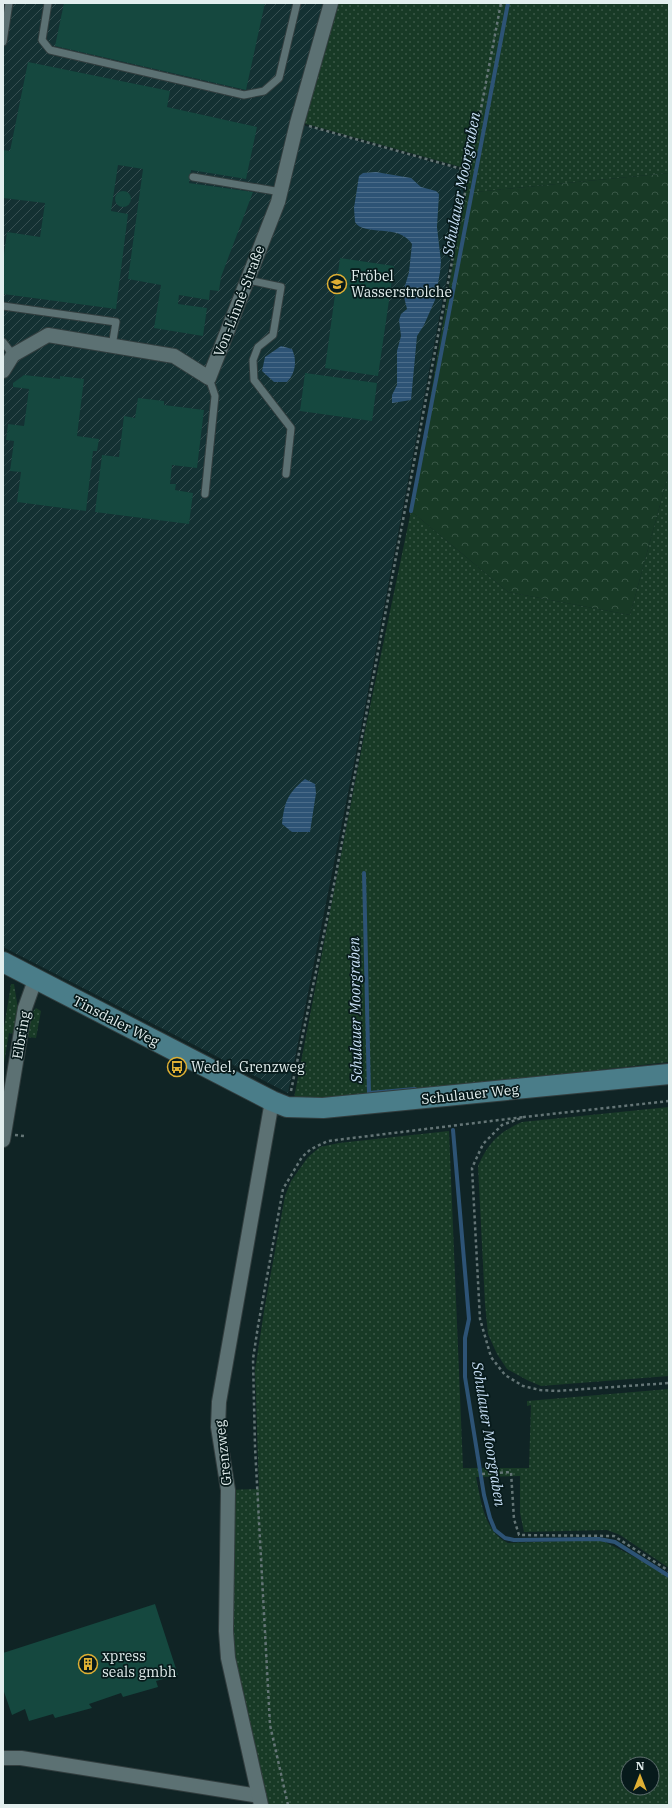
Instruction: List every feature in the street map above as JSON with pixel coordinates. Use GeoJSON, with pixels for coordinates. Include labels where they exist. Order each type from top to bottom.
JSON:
{"type":"FeatureCollection","features":[{"type":"Feature","properties":{"kind":"street","name":"Von-Linné-Straße"},"geometry":{"type":"LineString","coordinates":[[209,378],[248,280],[280,192],[297,123],[330,3]]}},
{"type":"Feature","properties":{"kind":"street"},"geometry":{"type":"LineString","coordinates":[[3,371],[12,355],[48,335],[174,356],[209,378]]}},
{"type":"Feature","properties":{"kind":"street","name":"Tinsdaler Weg"},"geometry":{"type":"LineString","coordinates":[[3,962],[279,1104]]}},
{"type":"Feature","properties":{"kind":"street","name":"Elbring"},"geometry":{"type":"LineString","coordinates":[[3,1140],[25,1008],[36,980]]}},
{"type":"Feature","properties":{"kind":"street","name":"Schulauer Weg"},"geometry":{"type":"LineString","coordinates":[[279,1104],[323,1108],[669,1074]]}},
{"type":"Feature","properties":{"kind":"street","name":"Grenzweg"},"geometry":{"type":"LineString","coordinates":[[260,1801],[228,1658],[226,1632],[228,1490],[218,1427],[219,1402],[279,1104]]}},
{"type":"Feature","properties":{"kind":"street"},"geometry":{"type":"LineString","coordinates":[[3,1758],[21,1758],[260,1801]]}},
{"type":"Feature","properties":{"kind":"lane"},"geometry":{"type":"LineString","coordinates":[[3,42],[9,3]]}},
{"type":"Feature","properties":{"kind":"lane"},"geometry":{"type":"LineString","coordinates":[[48,3],[42,40],[50,50],[244,95],[264,91],[279,78],[297,3]]}},
{"type":"Feature","properties":{"kind":"lane"},"geometry":{"type":"LineString","coordinates":[[193,177],[280,192]]}},
{"type":"Feature","properties":{"kind":"lane"},"geometry":{"type":"LineString","coordinates":[[248,280],[281,287],[273,335],[258,347],[253,360],[254,380],[291,428],[286,474]]}},
{"type":"Feature","properties":{"kind":"lane"},"geometry":{"type":"LineString","coordinates":[[3,306],[116,322],[112,346]]}},
{"type":"Feature","properties":{"kind":"lane"},"geometry":{"type":"LineString","coordinates":[[3,342],[12,355]]}},
{"type":"Feature","properties":{"kind":"lane"},"geometry":{"type":"LineString","coordinates":[[205,494],[215,396],[209,378]]}},
{"type":"Feature","properties":{"kind":"path"},"geometry":{"type":"LineString","coordinates":[[279,1104],[331,900],[501,3]]}},
{"type":"Feature","properties":{"kind":"path"},"geometry":{"type":"LineString","coordinates":[[297,123],[469,171]]}},
{"type":"Feature","properties":{"kind":"path"},"geometry":{"type":"LineString","coordinates":[[288,1805],[270,1725],[255,1447],[253,1359],[283,1189],[302,1157],[311,1149],[328,1141],[669,1101]]}},
{"type":"Feature","properties":{"kind":"path"},"geometry":{"type":"LineString","coordinates":[[524,1117],[502,1125],[483,1144],[472,1168],[480,1319],[492,1357],[505,1375],[523,1386],[540,1390],[669,1383]]}},
{"type":"Feature","properties":{"kind":"path"},"geometry":{"type":"LineString","coordinates":[[482,1474],[511,1472],[514,1519],[519,1535],[614,1536],[669,1571]]}},
{"type":"Feature","properties":{"kind":"shaded area"},"geometry":{"type":"Polygon","coordinates":[[[3,3],[331,3],[299,124],[467,172],[361,728],[288,1093],[3,947],[3,3]]]}},
{"type":"Feature","properties":{"kind":"green space"},"geometry":{"type":"Polygon","coordinates":[[[331,3],[669,3],[669,173],[465,193],[468,169],[299,122],[331,3]]]}},
{"type":"Feature","properties":{"kind":"green space"},"geometry":{"type":"Polygon","coordinates":[[[669,173],[669,472],[630,615],[508,592],[411,511],[465,193],[669,173]]]}},
{"type":"Feature","properties":{"kind":"green space"},"geometry":{"type":"Polygon","coordinates":[[[669,472],[669,1062],[373,1095],[304,1099],[294,1098],[366,726],[411,511],[508,592],[630,615],[669,472]]]}},
{"type":"Feature","properties":{"kind":"green space"},"geometry":{"type":"Polygon","coordinates":[[[11,984],[14,984],[18,1009],[14,1034],[9,1033],[3,1069],[3,1034],[11,984]]]}},
{"type":"Feature","properties":{"kind":"green space"},"geometry":{"type":"Polygon","coordinates":[[[36,1008],[41,1011],[36,1038],[27,1037],[31,1014],[36,1008]]]}},
{"type":"Feature","properties":{"kind":"green space"},"geometry":{"type":"Polygon","coordinates":[[[669,1107],[669,1376],[541,1386],[507,1369],[497,1354],[488,1334],[485,1304],[478,1166],[490,1144],[500,1134],[522,1122],[669,1107]]]}},
{"type":"Feature","properties":{"kind":"green space"},"geometry":{"type":"Polygon","coordinates":[[[449,1131],[463,1468],[529,1468],[531,1405],[527,1406],[527,1401],[669,1389],[669,1568],[620,1535],[607,1530],[524,1532],[520,1513],[520,1476],[476,1477],[482,1505],[489,1523],[500,1538],[508,1543],[603,1541],[669,1576],[669,1805],[261,1805],[228,1658],[228,1490],[259,1489],[255,1370],[264,1311],[285,1196],[291,1181],[308,1157],[320,1147],[339,1143],[449,1131]]]}},
{"type":"Feature","properties":{"kind":"water"},"geometry":{"type":"Polygon","coordinates":[[[376,172],[411,178],[421,187],[436,191],[439,194],[437,227],[441,262],[435,300],[424,325],[417,336],[411,400],[392,403],[392,395],[397,385],[397,351],[401,336],[399,320],[401,314],[407,309],[403,293],[409,272],[412,244],[399,234],[366,229],[355,222],[354,208],[359,176],[363,173],[376,172]]]}},
{"type":"Feature","properties":{"kind":"water"},"geometry":{"type":"Polygon","coordinates":[[[281,346],[292,349],[295,358],[295,366],[292,375],[287,382],[274,382],[262,371],[265,357],[281,346]]]}},
{"type":"Feature","properties":{"kind":"water"},"geometry":{"type":"Polygon","coordinates":[[[305,779],[315,784],[316,793],[310,832],[292,832],[282,824],[284,810],[288,798],[305,779]]]}},
{"type":"Feature","properties":{"kind":"building"},"geometry":{"type":"Polygon","coordinates":[[[64,3],[265,3],[246,90],[55,46],[64,3]]]}},
{"type":"Feature","properties":{"kind":"building"},"geometry":{"type":"Polygon","coordinates":[[[28,62],[170,91],[167,107],[257,127],[246,179],[191,170],[189,183],[253,192],[221,277],[219,291],[210,290],[209,300],[179,295],[178,304],[207,308],[203,336],[154,328],[161,285],[128,279],[143,169],[118,165],[111,211],[128,214],[116,309],[3,294],[3,262],[7,232],[40,237],[45,203],[3,198],[3,150],[10,151],[28,62]]]}},
{"type":"Feature","properties":{"kind":"building"},"geometry":{"type":"Polygon","coordinates":[[[120,191],[126,191],[131,196],[129,205],[126,207],[120,207],[115,202],[115,196],[120,191]]]}},
{"type":"Feature","properties":{"kind":"building"},"geometry":{"type":"Polygon","coordinates":[[[340,258],[394,266],[378,376],[325,368],[340,258]]]}},
{"type":"Feature","properties":{"kind":"building"},"geometry":{"type":"Polygon","coordinates":[[[305,373],[377,383],[372,421],[300,411],[305,373]]]}},
{"type":"Feature","properties":{"kind":"building"},"geometry":{"type":"Polygon","coordinates":[[[24,375],[60,379],[60,376],[84,379],[77,436],[99,439],[97,451],[93,451],[86,511],[17,502],[21,472],[10,471],[14,441],[6,440],[8,424],[24,426],[29,389],[13,387],[13,383],[24,375]]]}},
{"type":"Feature","properties":{"kind":"building"},"geometry":{"type":"Polygon","coordinates":[[[138,398],[164,401],[164,405],[204,410],[197,468],[172,465],[170,484],[176,484],[175,490],[193,493],[189,524],[95,512],[102,455],[119,457],[124,416],[135,418],[138,398]]]}},
{"type":"Feature","properties":{"kind":"building","name":"xpress seals gmbh"},"geometry":{"type":"Polygon","coordinates":[[[155,1604],[178,1675],[156,1681],[158,1687],[123,1697],[121,1693],[89,1704],[92,1708],[55,1718],[53,1714],[29,1721],[25,1709],[12,1715],[3,1689],[3,1653],[155,1604]]]}},
{"type":"Feature","properties":{"kind":"waterway","name":"Schulauer Moorgraben"},"geometry":{"type":"LineString","coordinates":[[411,511],[508,3]]}},
{"type":"Feature","properties":{"kind":"waterway","name":"Schulauer Moorgraben"},"geometry":{"type":"LineString","coordinates":[[364,873],[369,1093],[415,1089]]}},
{"type":"Feature","properties":{"kind":"waterway","name":"Schulauer Moorgraben"},"geometry":{"type":"LineString","coordinates":[[453,1130],[469,1319],[465,1338],[465,1377],[484,1495],[495,1530],[505,1538],[514,1540],[599,1539],[615,1542],[669,1576]]}},
{"type":"Feature","properties":{"kind":"place","name":"Fröbel Wasserstrolche"},"geometry":{"type":"Point","coordinates":[337,284]}},
{"type":"Feature","properties":{"kind":"place","name":"Wedel, Grenzweg"},"geometry":{"type":"Point","coordinates":[177,1067]}},
{"type":"Feature","properties":{"kind":"place","name":"xpress seals gmbh"},"geometry":{"type":"Point","coordinates":[88,1664]}}]}
